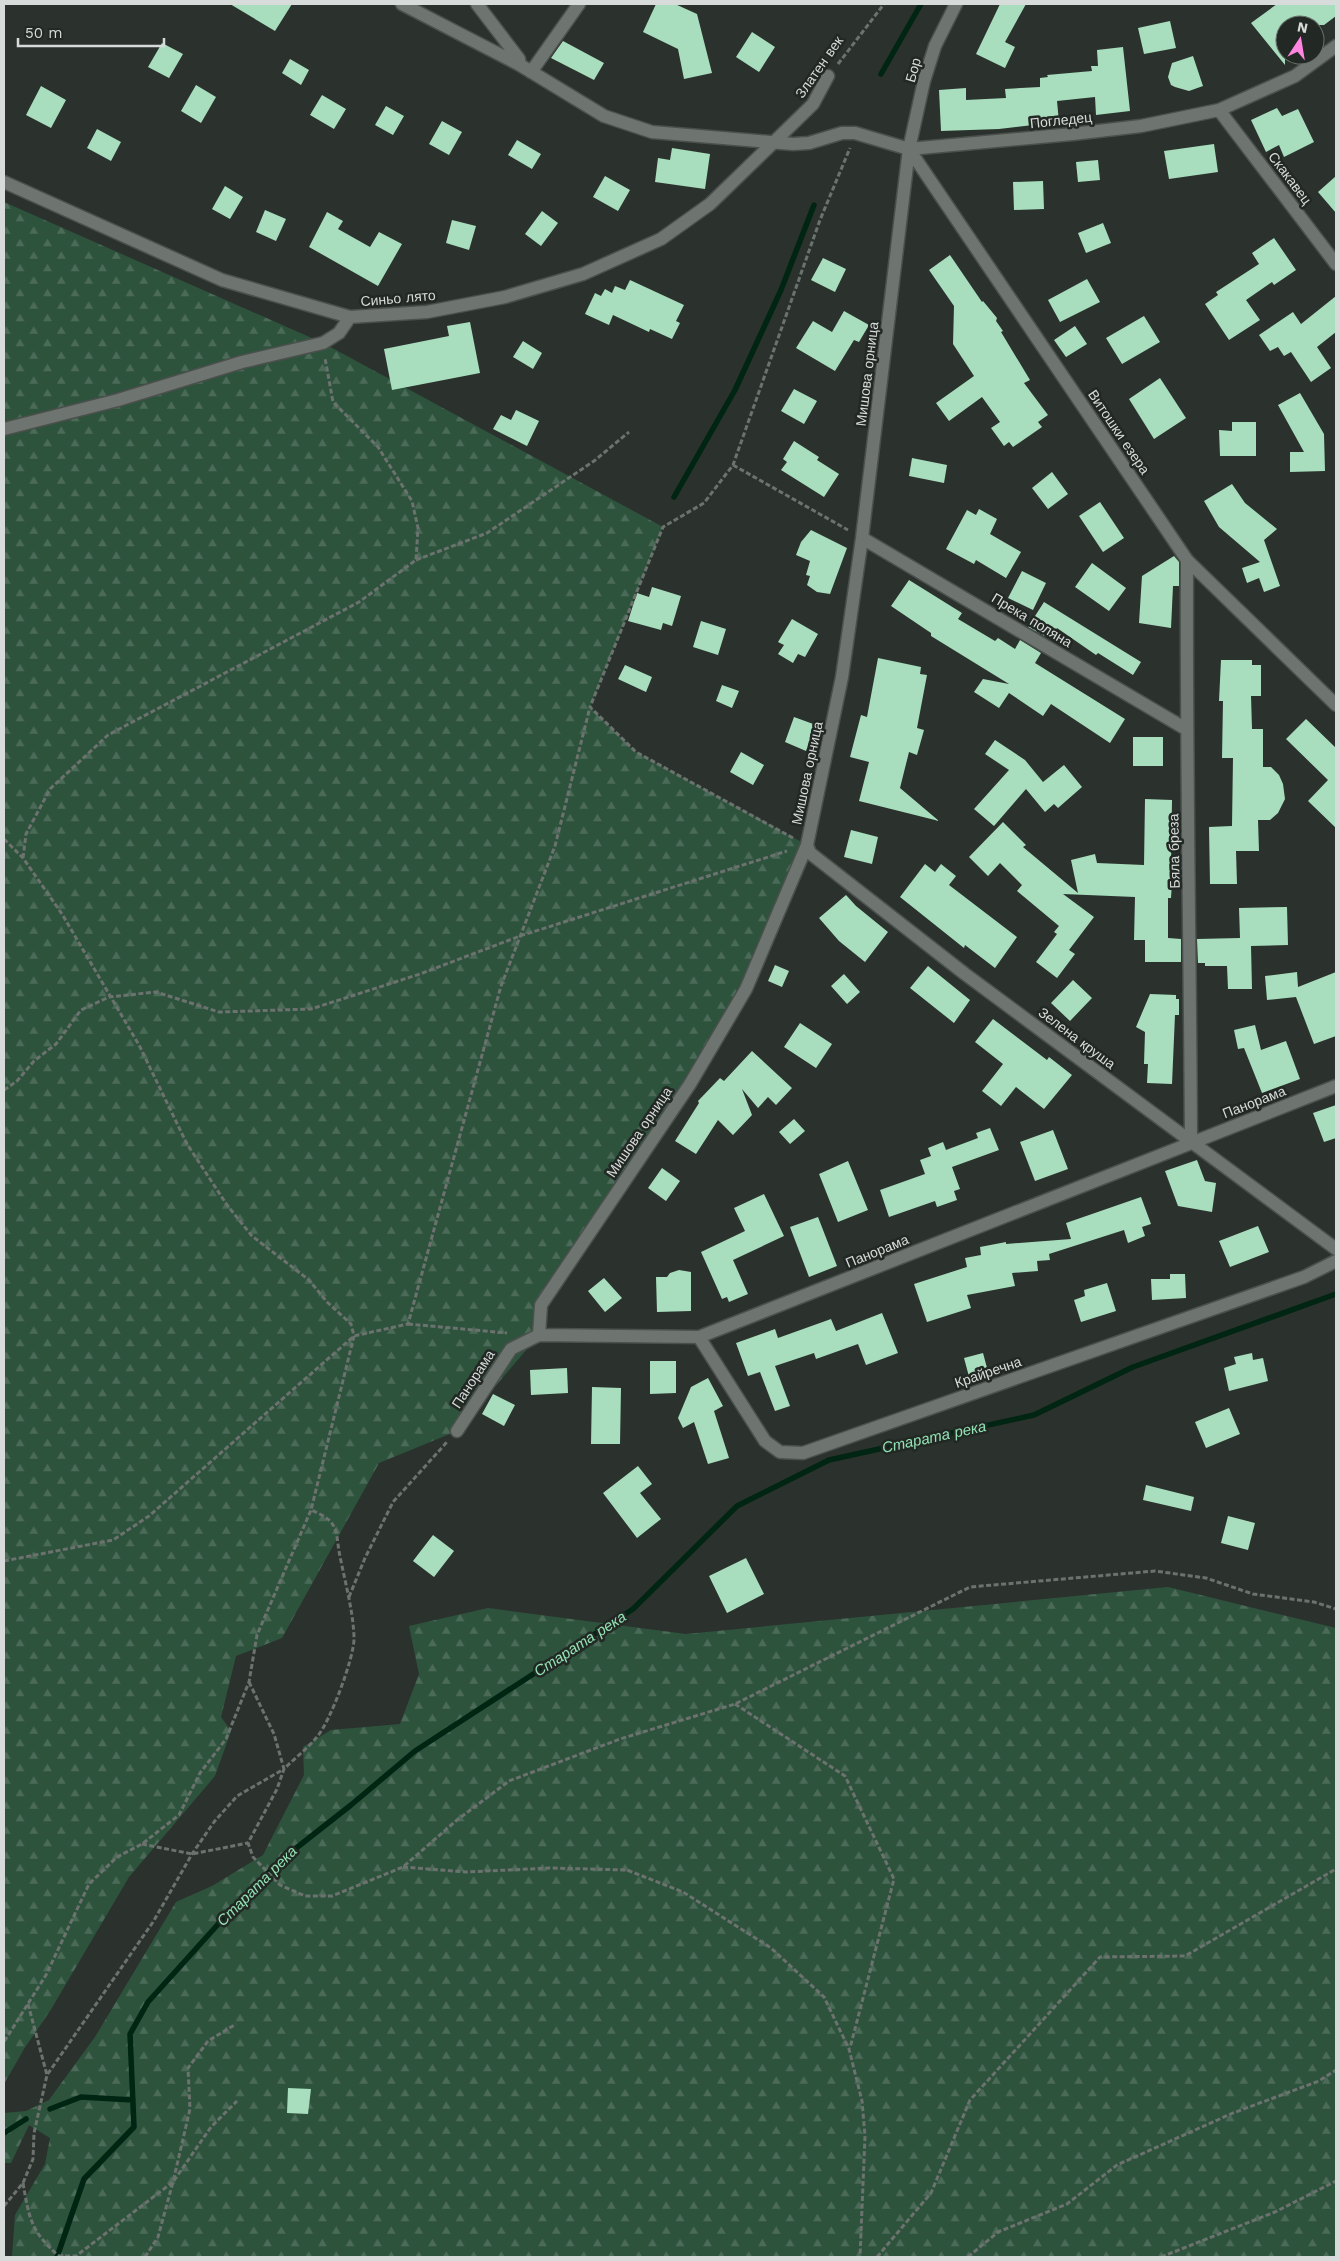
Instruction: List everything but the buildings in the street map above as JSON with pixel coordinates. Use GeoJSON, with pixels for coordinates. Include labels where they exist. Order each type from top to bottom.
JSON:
{"type":"FeatureCollection","features":[{"type":"Feature","properties":{"kind":"street","name":"Погледец"},"geometry":{"type":"LineString","coordinates":[[402,4],[526,69],[604,116],[652,132],[774,143],[809,143],[842,133],[855,133],[909,149],[1141,126],[1219,110],[1295,76],[1336,46]]}},
{"type":"Feature","properties":{"kind":"street"},"geometry":{"type":"LineString","coordinates":[[477,4],[526,69],[578,4]]}},
{"type":"Feature","properties":{"kind":"street","name":"Бор"},"geometry":{"type":"LineString","coordinates":[[909,149],[924,81],[936,46],[956,4]]}},
{"type":"Feature","properties":{"kind":"street","name":"Златен век"},"geometry":{"type":"LineString","coordinates":[[774,143],[813,104],[828,76]]}},
{"type":"Feature","properties":{"kind":"street","name":"Скакавец"},"geometry":{"type":"LineString","coordinates":[[1219,110],[1336,264]]}},
{"type":"Feature","properties":{"kind":"street","name":"Синьо лято"},"geometry":{"type":"LineString","coordinates":[[4,182],[222,280],[350,317],[427,312],[505,297],[583,274],[661,240],[710,204],[774,143]]}},
{"type":"Feature","properties":{"kind":"street","name":"Мишова орница"},"geometry":{"type":"LineString","coordinates":[[539,1335],[541,1305],[690,1084],[746,990],[807,845],[842,677],[862,538],[909,149]]}},
{"type":"Feature","properties":{"kind":"street","name":"Витошки езера"},"geometry":{"type":"LineString","coordinates":[[909,149],[1186,560],[1336,705]]}},
{"type":"Feature","properties":{"kind":"street"},"geometry":{"type":"LineString","coordinates":[[4,429],[118,400],[242,362],[323,344],[340,333],[350,317]]}},
{"type":"Feature","properties":{"kind":"street","name":"Прека поляна"},"geometry":{"type":"LineString","coordinates":[[862,538],[1186,729]]}},
{"type":"Feature","properties":{"kind":"street","name":"Бяла бреза"},"geometry":{"type":"LineString","coordinates":[[1186,560],[1191,1142]]}},
{"type":"Feature","properties":{"kind":"street","name":"Зелена круша"},"geometry":{"type":"LineString","coordinates":[[807,845],[810,853],[932,949],[1336,1249]]}},
{"type":"Feature","properties":{"kind":"street","name":"Панорама"},"geometry":{"type":"LineString","coordinates":[[457,1432],[510,1349],[539,1335],[699,1337],[1336,1086]]}},
{"type":"Feature","properties":{"kind":"street","name":"Крайречна"},"geometry":{"type":"LineString","coordinates":[[699,1337],[765,1441],[780,1452],[803,1453],[1304,1277],[1336,1260]]}},
{"type":"Feature","properties":{"kind":"path","name":"Златен век"},"geometry":{"type":"LineString","coordinates":[[828,76],[884,4]]}},
{"type":"Feature","properties":{"kind":"path"},"geometry":{"type":"LineString","coordinates":[[408,1324],[499,995],[555,846],[590,707],[663,527],[704,503],[733,465],[820,220],[855,133]]}},
{"type":"Feature","properties":{"kind":"path"},"geometry":{"type":"LineString","coordinates":[[323,344],[333,402],[378,448],[412,500],[418,528],[416,560]]}},
{"type":"Feature","properties":{"kind":"path"},"geometry":{"type":"LineString","coordinates":[[23,858],[26,834],[50,789],[108,735],[359,602],[416,560],[487,534],[594,461],[629,432]]}},
{"type":"Feature","properties":{"kind":"path"},"geometry":{"type":"LineString","coordinates":[[733,465],[862,538]]}},
{"type":"Feature","properties":{"kind":"path"},"geometry":{"type":"LineString","coordinates":[[590,707],[636,752],[807,845]]}},
{"type":"Feature","properties":{"kind":"path"},"geometry":{"type":"LineString","coordinates":[[4,839],[23,858],[62,914],[139,1045],[187,1144],[227,1205],[252,1236],[309,1280],[327,1302],[351,1324],[354,1336],[311,1510],[257,1635],[249,1682],[226,1739],[200,1773],[179,1815],[142,1844],[117,1856],[89,1884],[46,1975],[4,2042]]}},
{"type":"Feature","properties":{"kind":"path"},"geometry":{"type":"LineString","coordinates":[[4,1090],[18,1081],[34,1061],[56,1044],[81,1010],[110,996],[156,992],[219,1012],[311,1009],[420,974],[520,936],[807,845]]}},
{"type":"Feature","properties":{"kind":"path"},"geometry":{"type":"LineString","coordinates":[[4,1561],[113,1540],[149,1516],[354,1336],[408,1324],[510,1333]]}},
{"type":"Feature","properties":{"kind":"path"},"geometry":{"type":"LineString","coordinates":[[349,1598],[365,1558],[393,1502],[457,1432]]}},
{"type":"Feature","properties":{"kind":"path"},"geometry":{"type":"LineString","coordinates":[[4,2206],[23,2182],[33,2159],[34,2133],[47,2075],[152,1922],[192,1854],[214,1822],[236,1796],[284,1769],[319,1736],[347,1675],[354,1638],[349,1598],[339,1556],[335,1526],[325,1515],[311,1510]]}},
{"type":"Feature","properties":{"kind":"path"},"geometry":{"type":"LineString","coordinates":[[249,1682],[274,1734],[284,1769],[277,1789],[248,1843],[253,1857],[280,1884],[305,1896],[332,1896],[403,1867],[457,1820],[509,1781],[620,1739],[734,1704],[970,1587],[1155,1571],[1206,1578],[1253,1594],[1314,1602],[1336,1609]]}},
{"type":"Feature","properties":{"kind":"path"},"geometry":{"type":"LineString","coordinates":[[734,1704],[845,1776],[894,1879],[849,2049]]}},
{"type":"Feature","properties":{"kind":"path"},"geometry":{"type":"LineString","coordinates":[[142,1844],[192,1854],[248,1843]]}},
{"type":"Feature","properties":{"kind":"path"},"geometry":{"type":"LineString","coordinates":[[403,1867],[466,1872],[550,1868],[627,1870],[683,1892],[771,1948],[824,1997],[849,2049],[862,2100],[865,2136],[860,2257]]}},
{"type":"Feature","properties":{"kind":"path"},"geometry":{"type":"LineString","coordinates":[[878,2257],[930,2193],[970,2100],[1100,1957],[1185,1956],[1336,1869]]}},
{"type":"Feature","properties":{"kind":"path"},"geometry":{"type":"LineString","coordinates":[[28,2004],[47,2075]]}},
{"type":"Feature","properties":{"kind":"path"},"geometry":{"type":"LineString","coordinates":[[145,2257],[158,2237],[190,2109],[188,2068],[208,2040],[236,2024]]}},
{"type":"Feature","properties":{"kind":"path"},"geometry":{"type":"LineString","coordinates":[[968,2257],[998,2232],[1066,2204],[1117,2166],[1233,2113],[1320,2081],[1336,2070]]}},
{"type":"Feature","properties":{"kind":"path"},"geometry":{"type":"LineString","coordinates":[[23,2182],[29,2218],[41,2241],[58,2256],[76,2256],[173,2182],[211,2127],[237,2101]]}},
{"type":"Feature","properties":{"kind":"path"},"geometry":{"type":"LineString","coordinates":[[1161,2257],[1275,2212],[1336,2181]]}},
{"type":"Feature","properties":{"kind":"green space"},"geometry":{"type":"Polygon","coordinates":[[[4,202],[323,343],[663,527],[590,707],[636,752],[807,845],[746,990],[541,1305],[539,1335],[457,1431],[379,1463],[282,1638],[236,1656],[221,1717],[231,1731],[215,1776],[129,1877],[50,2011],[24,2049],[4,2084],[4,202]]]}},
{"type":"Feature","properties":{"kind":"green space"},"geometry":{"type":"Polygon","coordinates":[[[1168,1587],[1336,1628],[1336,2257],[12,2257],[15,2215],[45,2164],[50,2138],[29,2125],[11,2163],[4,2163],[4,2113],[26,2111],[49,2100],[95,2037],[176,1902],[212,1886],[263,1855],[304,1775],[303,1747],[331,1730],[400,1724],[419,1674],[409,1626],[488,1608],[686,1634],[1168,1587]]]}},
{"type":"Feature","properties":{"kind":"waterway"},"geometry":{"type":"LineString","coordinates":[[881,74],[921,4]]}},
{"type":"Feature","properties":{"kind":"waterway"},"geometry":{"type":"LineString","coordinates":[[674,497],[735,390],[781,290],[814,205]]}},
{"type":"Feature","properties":{"kind":"waterway","name":"Старата река"},"geometry":{"type":"LineString","coordinates":[[57,2257],[84,2179],[134,2127],[130,2034],[148,2002],[230,1911],[281,1860],[351,1805],[415,1751],[633,1609],[737,1506],[829,1460],[1034,1415],[1133,1367],[1336,1294]]}},
{"type":"Feature","properties":{"kind":"waterway"},"geometry":{"type":"LineString","coordinates":[[50,2109],[81,2097],[133,2100]]}},
{"type":"Feature","properties":{"kind":"waterway"},"geometry":{"type":"LineString","coordinates":[[4,2133],[26,2119]]}}]}
